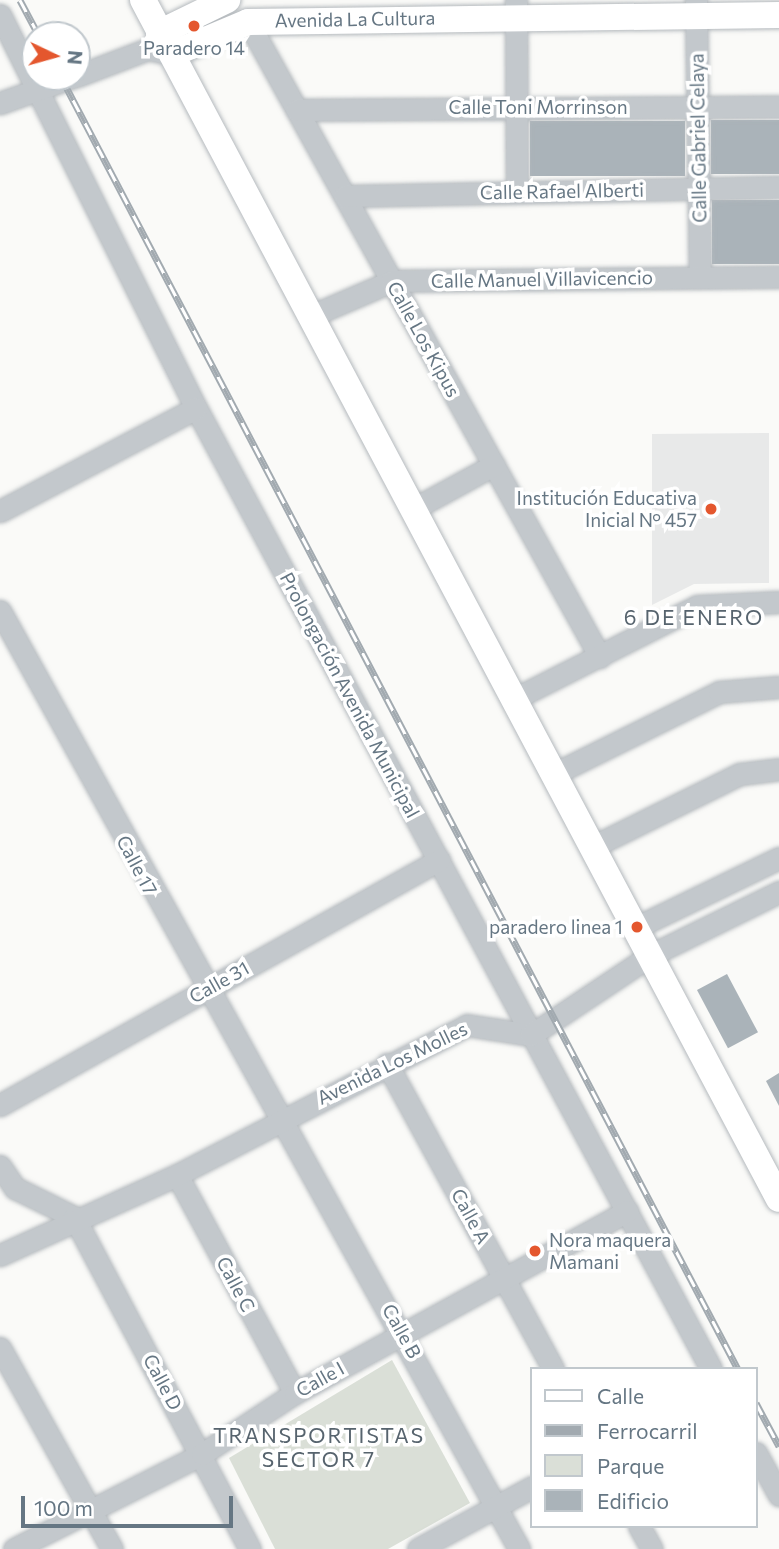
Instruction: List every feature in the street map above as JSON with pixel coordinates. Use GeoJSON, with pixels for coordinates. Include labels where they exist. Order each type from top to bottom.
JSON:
{"type":"FeatureCollection","features":[{"type":"Feature","properties":{"kind":"main road"},"geometry":{"type":"LineString","coordinates":[[143,0],[160,45],[313,316],[779,1199]]}},
{"type":"Feature","properties":{"kind":"main road","name":"Avenida La Cultura"},"geometry":{"type":"LineString","coordinates":[[160,45],[227,0]]}},
{"type":"Feature","properties":{"kind":"main road","name":"Avenida La Cultura"},"geometry":{"type":"LineString","coordinates":[[160,45],[248,22],[516,8],[696,8],[779,15]]}},
{"type":"Feature","properties":{"kind":"street"},"geometry":{"type":"LineString","coordinates":[[516,8],[517,191]]}},
{"type":"Feature","properties":{"kind":"street","name":"Calle Gabriel Celaya"},"geometry":{"type":"LineString","coordinates":[[696,8],[699,277]]}},
{"type":"Feature","properties":{"kind":"street","name":"Prolongación Avenida Municipal"},"geometry":{"type":"LineString","coordinates":[[0,15],[21,55]]}},
{"type":"Feature","properties":{"kind":"street","name":"Calle Los Kipus"},"geometry":{"type":"LineString","coordinates":[[248,22],[600,657]]}},
{"type":"Feature","properties":{"kind":"street","name":"Avenida La Cultura"},"geometry":{"type":"LineString","coordinates":[[91,70],[160,45]]}},
{"type":"Feature","properties":{"kind":"street","name":"Avenida La Cultura"},"geometry":{"type":"LineString","coordinates":[[0,103],[28,91]]}},
{"type":"Feature","properties":{"kind":"street","name":"Prolongación Avenida Municipal"},"geometry":{"type":"LineString","coordinates":[[40,91],[196,408],[710,1367]]}},
{"type":"Feature","properties":{"kind":"street","name":"Calle Toni Morrinson"},"geometry":{"type":"LineString","coordinates":[[297,110],[779,107]]}},
{"type":"Feature","properties":{"kind":"street","name":"Calle Rafael Alberti"},"geometry":{"type":"LineString","coordinates":[[345,196],[779,187]]}},
{"type":"Feature","properties":{"kind":"street","name":"Calle Manuel Villavicencio"},"geometry":{"type":"LineString","coordinates":[[313,316],[392,281],[779,277]]}},
{"type":"Feature","properties":{"kind":"street"},"geometry":{"type":"LineString","coordinates":[[0,511],[196,408]]}},
{"type":"Feature","properties":{"kind":"street"},"geometry":{"type":"LineString","coordinates":[[415,508],[494,465]]}},
{"type":"Feature","properties":{"kind":"street"},"geometry":{"type":"LineString","coordinates":[[516,698],[697,606],[779,601]]}},
{"type":"Feature","properties":{"kind":"street","name":"Calle 17"},"geometry":{"type":"LineString","coordinates":[[0,611],[205,990],[279,1117]]}},
{"type":"Feature","properties":{"kind":"street"},"geometry":{"type":"LineString","coordinates":[[556,774],[719,691],[779,687]]}},
{"type":"Feature","properties":{"kind":"street"},"geometry":{"type":"LineString","coordinates":[[594,846],[740,774],[779,769]]}},
{"type":"Feature","properties":{"kind":"street"},"geometry":{"type":"LineString","coordinates":[[637,927],[779,858]]}},
{"type":"Feature","properties":{"kind":"street","name":"Calle 31"},"geometry":{"type":"LineString","coordinates":[[0,1105],[439,860]]}},
{"type":"Feature","properties":{"kind":"street"},"geometry":{"type":"LineString","coordinates":[[531,1035],[651,955],[779,892]]}},
{"type":"Feature","properties":{"kind":"street","name":"Avenida Los Molles"},"geometry":{"type":"LineString","coordinates":[[0,1255],[74,1217],[177,1175],[279,1117],[478,1022],[531,1035]]}},
{"type":"Feature","properties":{"kind":"street","name":"Calle A"},"geometry":{"type":"LineString","coordinates":[[387,1064],[552,1367]]}},
{"type":"Feature","properties":{"kind":"street","name":"Calle B"},"geometry":{"type":"LineString","coordinates":[[279,1117],[404,1333],[519,1549]]}},
{"type":"Feature","properties":{"kind":"street"},"geometry":{"type":"LineString","coordinates":[[0,1166],[15,1188],[74,1217]]}},
{"type":"Feature","properties":{"kind":"street","name":"Calle C"},"geometry":{"type":"LineString","coordinates":[[177,1175],[295,1392]]}},
{"type":"Feature","properties":{"kind":"street","name":"Calle I"},"geometry":{"type":"LineString","coordinates":[[14,1549],[90,1514],[202,1454],[295,1392],[627,1211]]}},
{"type":"Feature","properties":{"kind":"street","name":"Calle D"},"geometry":{"type":"LineString","coordinates":[[74,1217],[250,1549]]}},
{"type":"Feature","properties":{"kind":"street"},"geometry":{"type":"LineString","coordinates":[[0,1348],[90,1514],[112,1549]]}},
{"type":"Feature","properties":{"kind":"street"},"geometry":{"type":"LineString","coordinates":[[758,1456],[779,1495]]}},
{"type":"Feature","properties":{"kind":"street"},"geometry":{"type":"LineString","coordinates":[[418,1549],[530,1488]]}},
{"type":"Feature","properties":{"kind":"street"},"geometry":{"type":"LineString","coordinates":[[640,1528],[652,1549]]}},
{"type":"Feature","properties":{"kind":"shaded area","name":"Institución Educativa Inicial Nº 457"},"geometry":{"type":"Polygon","coordinates":[[[769,433],[769,583],[694,584],[652,605],[652,434],[769,433]]]}},
{"type":"Feature","properties":{"kind":"green space"},"geometry":{"type":"Polygon","coordinates":[[[392,1360],[470,1503],[388,1549],[275,1549],[229,1458],[392,1360]]]}},
{"type":"Feature","properties":{"kind":"building"},"geometry":{"type":"Polygon","coordinates":[[[711,120],[779,120],[779,174],[711,174],[711,120]]]}},
{"type":"Feature","properties":{"kind":"building"},"geometry":{"type":"Polygon","coordinates":[[[530,121],[685,121],[685,176],[530,176],[530,121]]]}},
{"type":"Feature","properties":{"kind":"building"},"geometry":{"type":"Polygon","coordinates":[[[712,200],[779,200],[779,264],[712,264],[712,200]]]}},
{"type":"Feature","properties":{"kind":"building"},"geometry":{"type":"Polygon","coordinates":[[[727,974],[758,1032],[728,1048],[697,990],[727,974]]]}},
{"type":"Feature","properties":{"kind":"building"},"geometry":{"type":"Polygon","coordinates":[[[779,1073],[779,1106],[766,1081],[779,1073]]]}},
{"type":"Feature","properties":{"kind":"railway"},"geometry":{"type":"LineString","coordinates":[[20,0],[31,21]]}},
{"type":"Feature","properties":{"kind":"railway"},"geometry":{"type":"LineString","coordinates":[[68,91],[737,1367]]}},
{"type":"Feature","properties":{"kind":"railway"},"geometry":{"type":"LineString","coordinates":[[758,1407],[779,1446]]}},
{"type":"Feature","properties":{"kind":"place","name":"Paradero 14"},"geometry":{"type":"Point","coordinates":[194,26]}},
{"type":"Feature","properties":{"kind":"place","name":"Institución Educativa Inicial Nº 457"},"geometry":{"type":"Point","coordinates":[711,509]}},
{"type":"Feature","properties":{"kind":"place","name":"paradero linea 1"},"geometry":{"type":"Point","coordinates":[637,927]}},
{"type":"Feature","properties":{"kind":"place","name":"Nora maquera Mamani"},"geometry":{"type":"Point","coordinates":[535,1251]}},
{"type":"Feature","properties":{"kind":"district","name":"6 DE ENERO"},"geometry":{"type":"Point","coordinates":[694,617]}},
{"type":"Feature","properties":{"kind":"district","name":"TRANSPORTISTAS SECTOR 7"},"geometry":{"type":"Point","coordinates":[319,1447]}}]}
